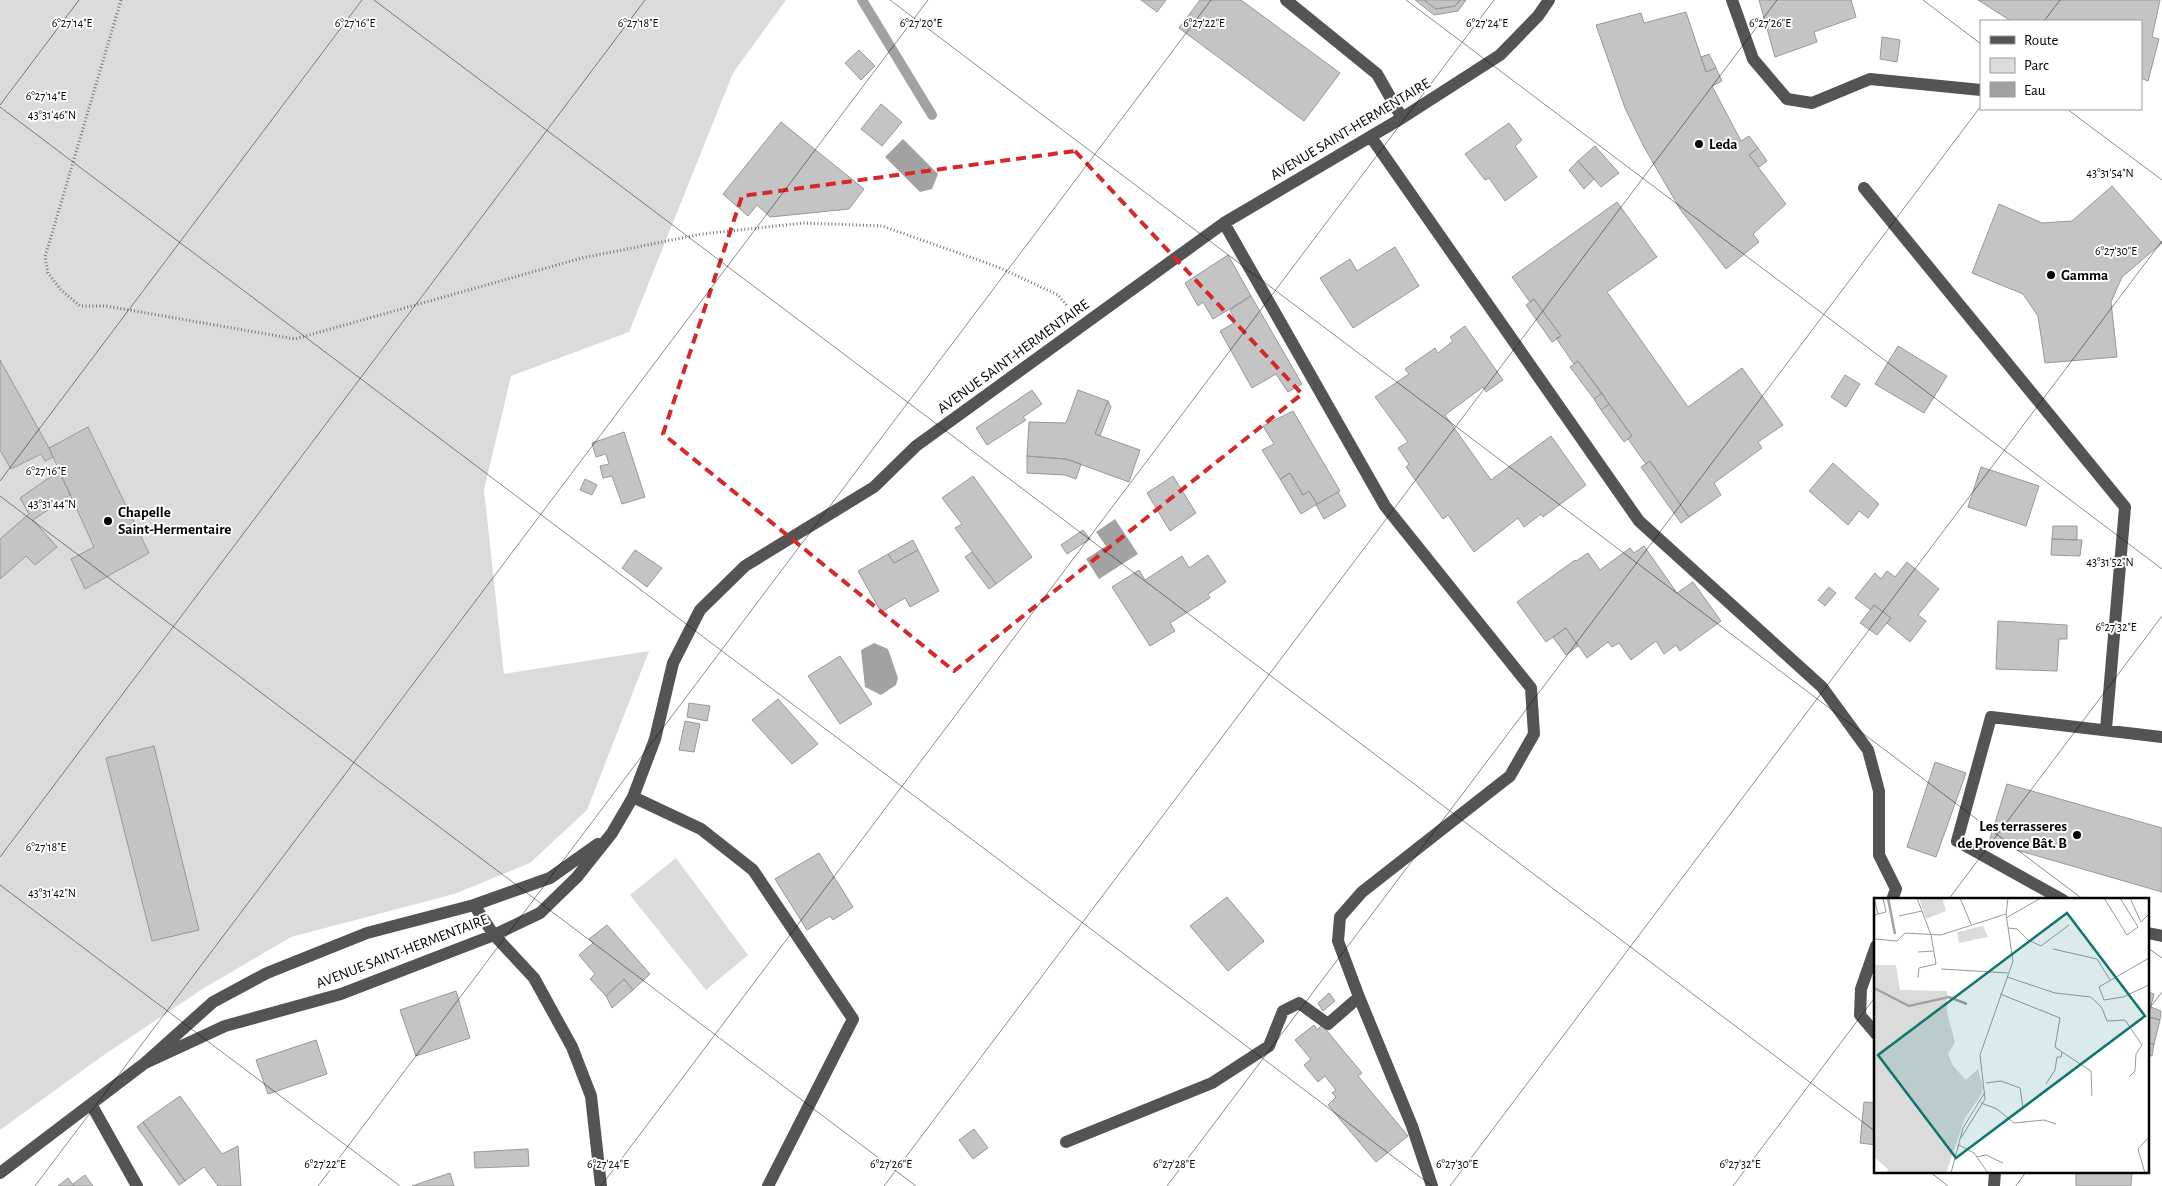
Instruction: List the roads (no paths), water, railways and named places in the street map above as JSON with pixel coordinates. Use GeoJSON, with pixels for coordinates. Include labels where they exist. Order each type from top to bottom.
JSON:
{"type":"FeatureCollection","features":[{"type":"Feature","properties":{"kind":"street"},"geometry":{"type":"LineString","coordinates":[[1286,0],[1377,74],[1402,118]]}},
{"type":"Feature","properties":{"kind":"street","name":"AVENUE SAINT-HERMENTAIRE"},"geometry":{"type":"LineString","coordinates":[[145,1063],[225,1026],[341,994],[494,934],[540,913],[578,877],[612,833],[633,797],[655,739],[673,663],[700,610],[745,566],[874,487],[916,446],[1083,327],[1224,223],[1371,137],[1500,55],[1538,16],[1549,0]]}},
{"type":"Feature","properties":{"kind":"street"},"geometry":{"type":"LineString","coordinates":[[1732,0],[1753,59],[1787,99],[1812,103],[1870,79],[1980,90]]}},
{"type":"Feature","properties":{"kind":"street"},"geometry":{"type":"LineString","coordinates":[[1371,137],[1638,522],[1822,687],[1868,750],[1879,791],[1879,855],[1896,890],[1893,898]]}},
{"type":"Feature","properties":{"kind":"street"},"geometry":{"type":"LineString","coordinates":[[1864,188],[2125,507],[2106,729]]}},
{"type":"Feature","properties":{"kind":"street"},"geometry":{"type":"LineString","coordinates":[[1224,223],[1385,506],[1531,688],[1534,734],[1510,776],[1362,892],[1340,917],[1338,940],[1359,997],[1412,1126],[1432,1186]]}},
{"type":"Feature","properties":{"kind":"street"},"geometry":{"type":"LineString","coordinates":[[2060,898],[1957,842],[1990,718],[2106,729],[2162,737]]}},
{"type":"Feature","properties":{"kind":"street"},"geometry":{"type":"LineString","coordinates":[[633,797],[701,829],[753,870],[853,1018],[768,1186]]}},
{"type":"Feature","properties":{"kind":"street","name":"AVENUE SAINT-HERMENTAIRE"},"geometry":{"type":"LineString","coordinates":[[0,1173],[145,1063],[213,1002],[267,973],[367,933],[474,905],[550,878],[612,833]]}},
{"type":"Feature","properties":{"kind":"street"},"geometry":{"type":"LineString","coordinates":[[474,905],[494,934],[534,978],[572,1047],[591,1096],[601,1186]]}},
{"type":"Feature","properties":{"kind":"street"},"geometry":{"type":"LineString","coordinates":[[1874,952],[1861,989],[1860,1015],[1874,1032]]}},
{"type":"Feature","properties":{"kind":"street"},"geometry":{"type":"LineString","coordinates":[[1066,1142],[1212,1083],[1270,1046],[1282,1011],[1299,1003],[1328,1024],[1359,997]]}},
{"type":"Feature","properties":{"kind":"street"},"geometry":{"type":"LineString","coordinates":[[91,1104],[137,1186]]}},
{"type":"Feature","properties":{"kind":"water"},"geometry":{"type":"Polygon","coordinates":[[[903,139],[938,174],[932,189],[920,192],[885,157],[903,139]]]}},
{"type":"Feature","properties":{"kind":"water"},"geometry":{"type":"Polygon","coordinates":[[[1115,519],[1138,554],[1099,579],[1086,559],[1106,546],[1096,532],[1115,519]]]}},
{"type":"Feature","properties":{"kind":"water"},"geometry":{"type":"Polygon","coordinates":[[[874,643],[888,649],[898,678],[896,685],[881,695],[865,687],[861,650],[874,643]]]}},
{"type":"Feature","properties":{"kind":"waterway"},"geometry":{"type":"LineString","coordinates":[[862,0],[932,115]]}},
{"type":"Feature","properties":{"kind":"place","name":"Leda"},"geometry":{"type":"Point","coordinates":[1699,144]}},
{"type":"Feature","properties":{"kind":"place","name":"Gamma"},"geometry":{"type":"Point","coordinates":[2051,275]}},
{"type":"Feature","properties":{"kind":"place","name":"Chapelle Saint-Hermentaire"},"geometry":{"type":"Point","coordinates":[108,521]}},
{"type":"Feature","properties":{"kind":"place","name":"Les terrasseres de Provence Bât. B"},"geometry":{"type":"Point","coordinates":[2077,835]}}]}
